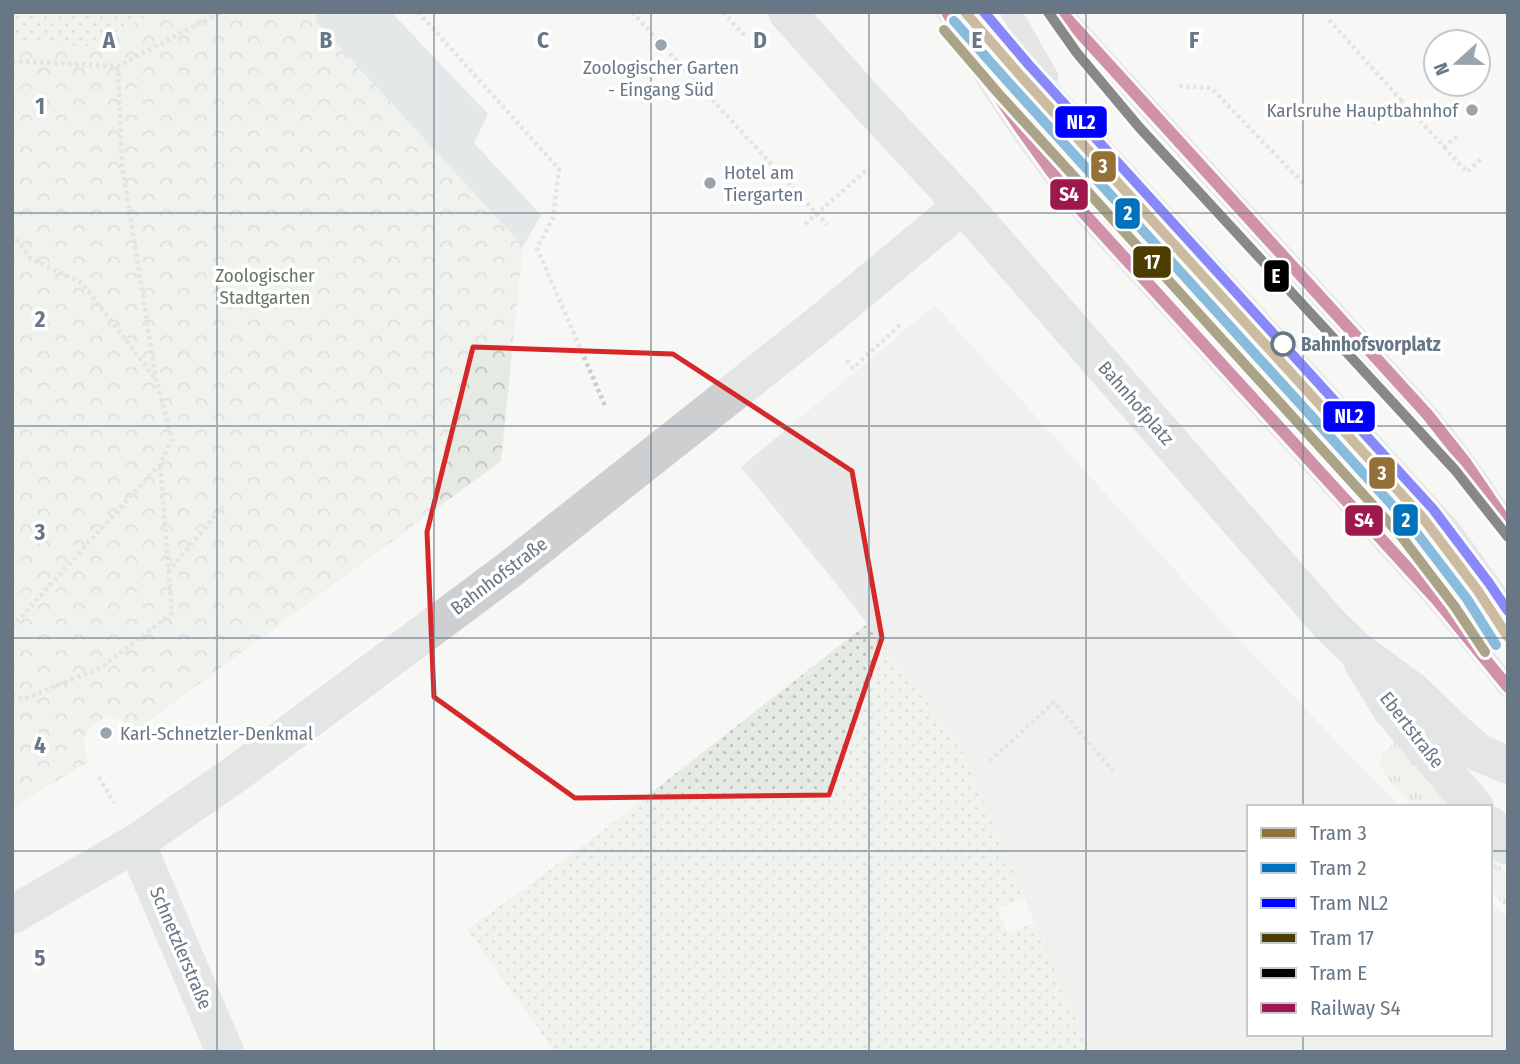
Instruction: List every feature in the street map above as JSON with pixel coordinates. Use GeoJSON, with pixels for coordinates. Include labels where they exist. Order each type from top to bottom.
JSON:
{"type":"FeatureCollection","features":[{"type":"Feature","properties":{"kind":"street","name":"Bahnhofplatz"},"geometry":{"type":"LineString","coordinates":[[787,12],[963,205],[1331,626],[1354,649],[1411,690],[1479,753],[1508,765]]}},
{"type":"Feature","properties":{"kind":"street","name":"Bahnhofstraße"},"geometry":{"type":"LineString","coordinates":[[12,915],[136,843],[233,775],[509,570],[816,327],[963,205]]}},
{"type":"Feature","properties":{"kind":"street","name":"Ebertstraße"},"geometry":{"type":"LineString","coordinates":[[1354,649],[1392,710],[1473,805]]}},
{"type":"Feature","properties":{"kind":"street"},"geometry":{"type":"LineString","coordinates":[[1492,827],[1508,846]]}},
{"type":"Feature","properties":{"kind":"street","name":"Schnetzlerstraße"},"geometry":{"type":"LineString","coordinates":[[136,843],[225,1052]]}},
{"type":"Feature","properties":{"kind":"lane"},"geometry":{"type":"LineString","coordinates":[[947,12],[999,99],[1050,172],[1436,599],[1508,687]]}},
{"type":"Feature","properties":{"kind":"lane"},"geometry":{"type":"LineString","coordinates":[[976,12],[1450,529],[1508,610]]}},
{"type":"Feature","properties":{"kind":"lane"},"geometry":{"type":"LineString","coordinates":[[1011,12],[1067,109]]}},
{"type":"Feature","properties":{"kind":"lane"},"geometry":{"type":"LineString","coordinates":[[1061,12],[1427,414],[1465,462],[1508,525]]}},
{"type":"Feature","properties":{"kind":"path"},"geometry":{"type":"LineString","coordinates":[[12,61],[118,66],[221,12]]}},
{"type":"Feature","properties":{"kind":"path"},"geometry":{"type":"LineString","coordinates":[[418,12],[559,169],[553,218],[537,248],[606,408]]}},
{"type":"Feature","properties":{"kind":"path"},"geometry":{"type":"LineString","coordinates":[[632,12],[827,225]]}},
{"type":"Feature","properties":{"kind":"path"},"geometry":{"type":"LineString","coordinates":[[1329,20],[1467,172],[1481,159]]}},
{"type":"Feature","properties":{"kind":"path"},"geometry":{"type":"LineString","coordinates":[[12,627],[160,464],[172,440],[156,379],[122,164],[118,66]]}},
{"type":"Feature","properties":{"kind":"path"},"geometry":{"type":"LineString","coordinates":[[1174,86],[1211,88],[1306,185]]}},
{"type":"Feature","properties":{"kind":"path"},"geometry":{"type":"LineString","coordinates":[[1374,124],[1401,100]]}},
{"type":"Feature","properties":{"kind":"path"},"geometry":{"type":"LineString","coordinates":[[1444,147],[1459,135]]}},
{"type":"Feature","properties":{"kind":"path"},"geometry":{"type":"LineString","coordinates":[[805,224],[868,170]]}},
{"type":"Feature","properties":{"kind":"path"},"geometry":{"type":"LineString","coordinates":[[12,234],[30,258],[82,283],[156,379]]}},
{"type":"Feature","properties":{"kind":"path"},"geometry":{"type":"LineString","coordinates":[[862,360],[900,326]]}},
{"type":"Feature","properties":{"kind":"path"},"geometry":{"type":"LineString","coordinates":[[12,696],[24,699],[103,667],[172,614],[160,464]]}},
{"type":"Feature","properties":{"kind":"path"},"geometry":{"type":"LineString","coordinates":[[168,572],[223,506]]}},
{"type":"Feature","properties":{"kind":"path"},"geometry":{"type":"LineString","coordinates":[[990,761],[1054,702],[1114,772]]}},
{"type":"Feature","properties":{"kind":"highlighted area"},"geometry":{"type":"Polygon","coordinates":[[[473,347],[673,354],[852,471],[882,638],[829,795],[575,798],[434,697],[427,532],[473,347]]]}},
{"type":"Feature","properties":{"kind":"shaded area"},"geometry":{"type":"Polygon","coordinates":[[[318,12],[391,12],[488,114],[474,143],[541,215],[523,246],[315,20],[318,12]]]}},
{"type":"Feature","properties":{"kind":"shaded area"},"geometry":{"type":"Polygon","coordinates":[[[935,305],[1220,620],[1398,805],[1247,805],[1247,1036],[1492,1036],[1492,903],[1508,919],[1508,1052],[1089,1052],[960,745],[842,591],[741,467],[935,305]]]}},
{"type":"Feature","properties":{"kind":"green space","name":"Zoologischer Stadtgarten"},"geometry":{"type":"Polygon","coordinates":[[[12,12],[391,12],[488,114],[474,143],[541,215],[523,247],[501,461],[131,734],[123,721],[109,716],[94,724],[85,740],[89,762],[12,807],[12,12]]]}},
{"type":"Feature","properties":{"kind":"green space"},"geometry":{"type":"Polygon","coordinates":[[[12,12],[156,12],[87,46],[12,43],[12,12]]]}},
{"type":"Feature","properties":{"kind":"green space"},"geometry":{"type":"Polygon","coordinates":[[[867,624],[960,745],[1024,897],[997,909],[1008,933],[1035,922],[1089,1052],[555,1052],[467,930],[601,832],[867,624]]]}},
{"type":"Feature","properties":{"kind":"green space"},"geometry":{"type":"Polygon","coordinates":[[[1396,741],[1450,805],[1411,805],[1382,769],[1380,763],[1383,753],[1396,741]]]}},
{"type":"Feature","properties":{"kind":"green space"},"geometry":{"type":"Polygon","coordinates":[[[1492,856],[1508,877],[1508,909],[1492,892],[1492,856]]]}},
{"type":"Feature","properties":{"kind":"tram line","name":"3"},"geometry":{"type":"LineString","coordinates":[[965,12],[1423,518],[1478,591],[1508,637]]}},
{"type":"Feature","properties":{"kind":"tram line","name":"NL2"},"geometry":{"type":"LineString","coordinates":[[984,12],[1029,65],[1433,509],[1508,611]]}},
{"type":"Feature","properties":{"kind":"tram line","name":"E"},"geometry":{"type":"LineString","coordinates":[[1048,12],[1077,53],[1139,127],[1455,470],[1508,537]]}},
{"type":"Feature","properties":{"kind":"tram line","name":"2"},"geometry":{"type":"LineString","coordinates":[[954,21],[1412,527],[1467,599],[1496,645]]}},
{"type":"Feature","properties":{"kind":"tram line","name":"17"},"geometry":{"type":"LineString","coordinates":[[944,30],[998,93],[1401,536],[1485,652]]}},
{"type":"Feature","properties":{"kind":"rail line","name":"S4"},"geometry":{"type":"LineString","coordinates":[[947,12],[1010,114],[1081,210],[1436,599],[1508,687]]}},
{"type":"Feature","properties":{"kind":"rail line","name":"S4"},"geometry":{"type":"LineString","coordinates":[[1061,12],[1427,414],[1465,462],[1508,525]]}},
{"type":"Feature","properties":{"kind":"place","name":"Zoologischer Garten - Eingang Süd"},"geometry":{"type":"Point","coordinates":[661,45]}},
{"type":"Feature","properties":{"kind":"place","name":"Karlsruhe Hauptbahnhof"},"geometry":{"type":"Point","coordinates":[1472,110]}},
{"type":"Feature","properties":{"kind":"place","name":"Hotel am Tiergarten"},"geometry":{"type":"Point","coordinates":[710,183]}},
{"type":"Feature","properties":{"kind":"place","name":"Bahnhofsvorplatz"},"geometry":{"type":"Point","coordinates":[1283,344]}},
{"type":"Feature","properties":{"kind":"place","name":"Karl-Schnetzler-Denkmal"},"geometry":{"type":"Point","coordinates":[106,733]}}]}
